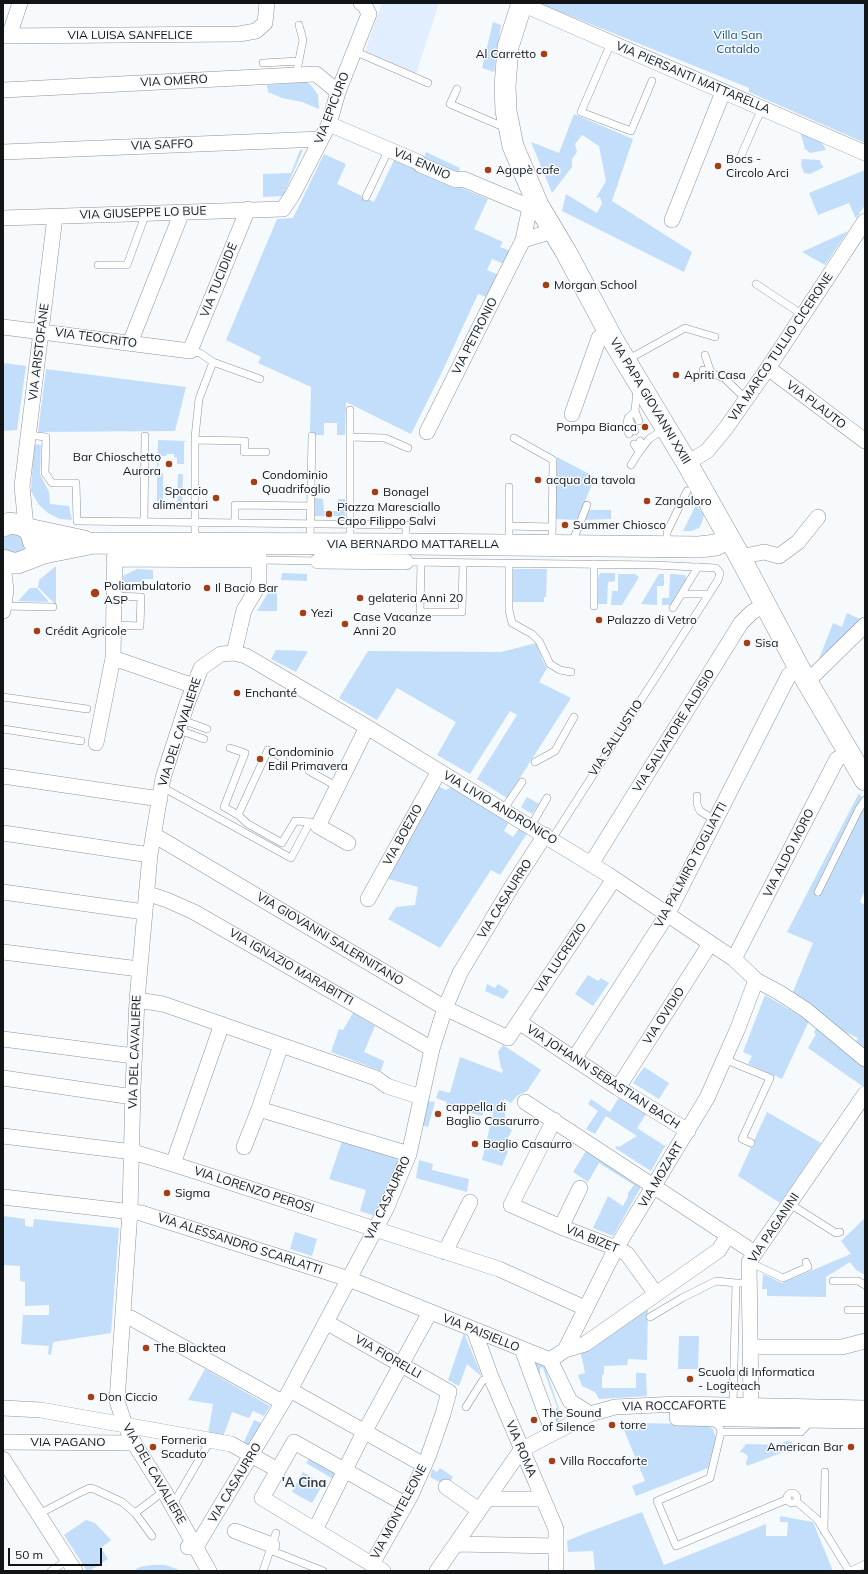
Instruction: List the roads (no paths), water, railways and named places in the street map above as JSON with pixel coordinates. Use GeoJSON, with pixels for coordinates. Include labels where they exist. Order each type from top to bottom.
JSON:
{"type":"FeatureCollection","features":[{"type":"Feature","properties":{"kind":"street"},"geometry":{"type":"LineString","coordinates":[[6,36],[20,3]]}},
{"type":"Feature","properties":{"kind":"street","name":"VIA LUISA SANFELICE"},"geometry":{"type":"LineString","coordinates":[[6,36],[239,34],[256,31],[265,23],[267,3]]}},
{"type":"Feature","properties":{"kind":"street","name":"VIA EPICURO"},"geometry":{"type":"LineString","coordinates":[[283,209],[293,194],[329,124],[338,92],[369,14],[363,3]]}},
{"type":"Feature","properties":{"kind":"street","name":"VIA PIERSANTI MATTARELLA"},"geometry":{"type":"LineString","coordinates":[[522,3],[865,153]]}},
{"type":"Feature","properties":{"kind":"street","name":"VIA PAPA GIOVANNI XXIII"},"geometry":{"type":"LineString","coordinates":[[522,3],[508,47],[505,86],[506,111],[513,146],[534,206],[547,232],[638,381],[657,433],[687,463],[740,557],[803,675],[850,752],[865,780]]}},
{"type":"Feature","properties":{"kind":"street","name":"VIA OMERO"},"geometry":{"type":"LineString","coordinates":[[3,90],[297,68],[316,74],[338,92]]}},
{"type":"Feature","properties":{"kind":"street"},"geometry":{"type":"LineString","coordinates":[[672,220],[724,92]]}},
{"type":"Feature","properties":{"kind":"street","name":"VIA ENNIO"},"geometry":{"type":"LineString","coordinates":[[329,124],[456,180],[463,179],[534,206]]}},
{"type":"Feature","properties":{"kind":"street","name":"VIA SAFFO"},"geometry":{"type":"LineString","coordinates":[[3,152],[321,139]]}},
{"type":"Feature","properties":{"kind":"street","name":"VIA PETRONIO"},"geometry":{"type":"LineString","coordinates":[[427,432],[524,240],[534,206]]}},
{"type":"Feature","properties":{"kind":"street","name":"VIA TUCIDIDE"},"geometry":{"type":"LineString","coordinates":[[190,351],[248,209]]}},
{"type":"Feature","properties":{"kind":"street","name":"VIA GIUSEPPE LO BUE"},"geometry":{"type":"LineString","coordinates":[[3,218],[283,209]]}},
{"type":"Feature","properties":{"kind":"street"},"geometry":{"type":"LineString","coordinates":[[130,343],[182,212]]}},
{"type":"Feature","properties":{"kind":"street","name":"VIA ARISTOFANE"},"geometry":{"type":"LineString","coordinates":[[22,486],[55,217]]}},
{"type":"Feature","properties":{"kind":"street","name":"VIA MARCO TULLIO CICERONE"},"geometry":{"type":"LineString","coordinates":[[687,463],[707,451],[726,428],[768,368],[865,221]]}},
{"type":"Feature","properties":{"kind":"street"},"geometry":{"type":"LineString","coordinates":[[524,240],[547,232]]}},
{"type":"Feature","properties":{"kind":"street","name":"VIA TEOCRITO"},"geometry":{"type":"LineString","coordinates":[[3,327],[190,351]]}},
{"type":"Feature","properties":{"kind":"street"},"geometry":{"type":"LineString","coordinates":[[572,414],[599,338],[608,332]]}},
{"type":"Feature","properties":{"kind":"street","name":"VIA PLAUTO"},"geometry":{"type":"LineString","coordinates":[[768,368],[865,441]]}},
{"type":"Feature","properties":{"kind":"street"},"geometry":{"type":"LineString","coordinates":[[4,526],[22,486]]}},
{"type":"Feature","properties":{"kind":"street"},"geometry":{"type":"LineString","coordinates":[[17,560],[30,554],[33,542],[32,535],[27,528],[22,486]]}},
{"type":"Feature","properties":{"kind":"street"},"geometry":{"type":"LineString","coordinates":[[740,557],[764,552],[779,556],[798,542],[818,517]]}},
{"type":"Feature","properties":{"kind":"street"},"geometry":{"type":"LineString","coordinates":[[4,526],[16,523],[27,528],[108,549]]}},
{"type":"Feature","properties":{"kind":"street","name":"VIA BERNARDO MATTARELLA"},"geometry":{"type":"LineString","coordinates":[[108,549],[195,543],[259,552],[314,553],[350,534],[406,553],[509,545],[558,539],[667,547],[699,547],[716,545],[729,538]]}},
{"type":"Feature","properties":{"kind":"street"},"geometry":{"type":"LineString","coordinates":[[96,743],[113,658],[114,596],[108,549]]}},
{"type":"Feature","properties":{"kind":"street"},"geometry":{"type":"LineString","coordinates":[[17,560],[44,553],[108,549],[259,552],[258,581],[256,590],[244,610],[234,653]]}},
{"type":"Feature","properties":{"kind":"street"},"geometry":{"type":"LineString","coordinates":[[314,553],[406,553]]}},
{"type":"Feature","properties":{"kind":"street"},"geometry":{"type":"LineString","coordinates":[[3,608],[6,590],[14,572],[17,560]]}},
{"type":"Feature","properties":{"kind":"street"},"geometry":{"type":"LineString","coordinates":[[3,565],[6,590]]}},
{"type":"Feature","properties":{"kind":"street","name":"VIA SALVATORE ALDISIO"},"geometry":{"type":"LineString","coordinates":[[591,864],[741,623],[751,613],[765,604]]}},
{"type":"Feature","properties":{"kind":"street","name":"VIA PALMIRO TOGLIATTI"},"geometry":{"type":"LineString","coordinates":[[574,1059],[667,915],[790,675],[803,675],[865,625]]}},
{"type":"Feature","properties":{"kind":"street","name":"VIA DEL CAVALIERE"},"geometry":{"type":"LineString","coordinates":[[209,1571],[190,1547],[164,1491],[134,1443],[125,1425],[117,1400],[133,1152],[134,1056],[137,1000],[150,855],[163,778],[180,725],[201,668],[221,654],[234,653]]}},
{"type":"Feature","properties":{"kind":"street","name":"VIA LIVIO ANDRONICO"},"geometry":{"type":"LineString","coordinates":[[234,653],[246,656],[367,727],[591,864],[734,959],[756,980],[780,993],[806,1010],[865,1059]]}},
{"type":"Feature","properties":{"kind":"street"},"geometry":{"type":"LineString","coordinates":[[113,658],[194,686]]}},
{"type":"Feature","properties":{"kind":"street"},"geometry":{"type":"LineString","coordinates":[[348,843],[314,824],[338,787],[367,727]]}},
{"type":"Feature","properties":{"kind":"street","name":"VIA ALDO MORO"},"geometry":{"type":"LineString","coordinates":[[734,959],[838,759],[850,752]]}},
{"type":"Feature","properties":{"kind":"street","name":"VIA BOEZIO"},"geometry":{"type":"LineString","coordinates":[[368,899],[439,771]]}},
{"type":"Feature","properties":{"kind":"street"},"geometry":{"type":"LineString","coordinates":[[3,776],[161,793]]}},
{"type":"Feature","properties":{"kind":"street"},"geometry":{"type":"LineString","coordinates":[[3,833],[150,855]]}},
{"type":"Feature","properties":{"kind":"street","name":"VIA GIOVANNI SALERNITANO"},"geometry":{"type":"LineString","coordinates":[[154,835],[445,1008],[508,1038]]}},
{"type":"Feature","properties":{"kind":"street","name":"VIA CASAURRO"},"geometry":{"type":"LineString","coordinates":[[190,1547],[251,1455],[286,1396],[376,1229],[409,1154],[432,1049],[445,1008],[460,973],[512,886],[548,837]]}},
{"type":"Feature","properties":{"kind":"street","name":"VIA LUCREZIO"},"geometry":{"type":"LineString","coordinates":[[508,1038],[614,879]]}},
{"type":"Feature","properties":{"kind":"street"},"geometry":{"type":"LineString","coordinates":[[3,892],[144,912]]}},
{"type":"Feature","properties":{"kind":"street","name":"VIA IGNAZIO MARABITTI"},"geometry":{"type":"LineString","coordinates":[[146,893],[167,900],[194,912],[432,1049]]}},
{"type":"Feature","properties":{"kind":"street","name":"VIA OVIDIO"},"geometry":{"type":"LineString","coordinates":[[618,1088],[710,944]]}},
{"type":"Feature","properties":{"kind":"street"},"geometry":{"type":"LineString","coordinates":[[3,952],[139,969]]}},
{"type":"Feature","properties":{"kind":"street","name":"VIA MOZART"},"geometry":{"type":"LineString","coordinates":[[550,1360],[565,1350],[616,1248],[688,1132],[707,1098],[738,1028],[756,980]]}},
{"type":"Feature","properties":{"kind":"street"},"geometry":{"type":"LineString","coordinates":[[137,1000],[163,1004],[222,1024],[376,1078],[387,1086],[421,1097]]}},
{"type":"Feature","properties":{"kind":"street","name":"VIA JOHANN SEBASTIAN BACH"},"geometry":{"type":"LineString","coordinates":[[519,1022],[618,1088],[688,1132]]}},
{"type":"Feature","properties":{"kind":"street"},"geometry":{"type":"LineString","coordinates":[[173,1164],[222,1024]]}},
{"type":"Feature","properties":{"kind":"street"},"geometry":{"type":"LineString","coordinates":[[3,1039],[134,1056]]}},
{"type":"Feature","properties":{"kind":"street"},"geometry":{"type":"LineString","coordinates":[[244,1148],[281,1045]]}},
{"type":"Feature","properties":{"kind":"street"},"geometry":{"type":"LineString","coordinates":[[3,1078],[133,1097]]}},
{"type":"Feature","properties":{"kind":"street","name":"VIA PAGANINI"},"geometry":{"type":"LineString","coordinates":[[742,1409],[750,1347],[742,1283],[752,1257],[865,1094]]}},
{"type":"Feature","properties":{"kind":"street"},"geometry":{"type":"LineString","coordinates":[[525,1102],[728,1235],[752,1257]]}},
{"type":"Feature","properties":{"kind":"street"},"geometry":{"type":"LineString","coordinates":[[259,1109],[409,1154]]}},
{"type":"Feature","properties":{"kind":"street","name":"VIA BIZET"},"geometry":{"type":"LineString","coordinates":[[554,1120],[511,1205],[561,1227],[616,1248],[627,1254],[656,1294]]}},
{"type":"Feature","properties":{"kind":"street","name":"VIA LORENZO PEROSI"},"geometry":{"type":"LineString","coordinates":[[3,1136],[133,1152],[498,1269],[585,1308]]}},
{"type":"Feature","properties":{"kind":"street"},"geometry":{"type":"LineString","coordinates":[[561,1227],[580,1188]]}},
{"type":"Feature","properties":{"kind":"street","name":"VIA ALESSANDRO SCARLATTI"},"geometry":{"type":"LineString","coordinates":[[3,1197],[141,1213],[349,1279]]}},
{"type":"Feature","properties":{"kind":"street"},"geometry":{"type":"LineString","coordinates":[[445,1252],[470,1202]]}},
{"type":"Feature","properties":{"kind":"street"},"geometry":{"type":"LineString","coordinates":[[565,1350],[585,1344],[719,1250],[728,1235]]}},
{"type":"Feature","properties":{"kind":"street","name":"VIA PAISIELLO"},"geometry":{"type":"LineString","coordinates":[[349,1279],[550,1360]]}},
{"type":"Feature","properties":{"kind":"street"},"geometry":{"type":"LineString","coordinates":[[315,1530],[365,1432],[430,1312]]}},
{"type":"Feature","properties":{"kind":"street"},"geometry":{"type":"LineString","coordinates":[[123,1317],[131,1318],[286,1396],[365,1432],[424,1465]]}},
{"type":"Feature","properties":{"kind":"street","name":"VIA FIORELLI"},"geometry":{"type":"LineString","coordinates":[[326,1322],[449,1392]]}},
{"type":"Feature","properties":{"kind":"street","name":"VIA ROMA"},"geometry":{"type":"LineString","coordinates":[[474,1330],[491,1377],[556,1529],[556,1571]]}},
{"type":"Feature","properties":{"kind":"street"},"geometry":{"type":"LineString","coordinates":[[750,1347],[842,1347],[865,1341]]}},
{"type":"Feature","properties":{"kind":"street"},"geometry":{"type":"LineString","coordinates":[[522,1349],[553,1433]]}},
{"type":"Feature","properties":{"kind":"street"},"geometry":{"type":"LineString","coordinates":[[550,1360],[570,1401],[590,1414]]}},
{"type":"Feature","properties":{"kind":"street","name":"VIA MONTELEONE"},"geometry":{"type":"LineString","coordinates":[[375,1568],[424,1465],[443,1414],[449,1392]]}},
{"type":"Feature","properties":{"kind":"street"},"geometry":{"type":"LineString","coordinates":[[678,1404],[677,1418],[705,1419],[742,1409],[812,1420],[865,1421]]}},
{"type":"Feature","properties":{"kind":"street","name":"VIA ROCCAFORTE"},"geometry":{"type":"LineString","coordinates":[[437,1571],[522,1450],[590,1414],[615,1407],[678,1404],[742,1409],[865,1408]]}},
{"type":"Feature","properties":{"kind":"street"},"geometry":{"type":"LineString","coordinates":[[3,1408],[41,1410],[230,1444],[278,1470]]}},
{"type":"Feature","properties":{"kind":"street","name":"VIA PAGANO"},"geometry":{"type":"LineString","coordinates":[[3,1442],[134,1443]]}},
{"type":"Feature","properties":{"kind":"street"},"geometry":{"type":"LineString","coordinates":[[375,1568],[262,1498],[294,1442],[405,1504]]}},
{"type":"Feature","properties":{"kind":"street"},"geometry":{"type":"LineString","coordinates":[[3,1459],[72,1565]]}},
{"type":"Feature","properties":{"kind":"street"},"geometry":{"type":"LineString","coordinates":[[446,1487],[483,1504],[542,1499]]}},
{"type":"Feature","properties":{"kind":"street"},"geometry":{"type":"LineString","coordinates":[[235,1531],[272,1543]]}},
{"type":"Feature","properties":{"kind":"street"},"geometry":{"type":"LineString","coordinates":[[456,1544],[556,1546]]}},
{"type":"Feature","properties":{"kind":"lane"},"geometry":{"type":"LineString","coordinates":[[263,63],[297,68],[303,40],[299,25]]}},
{"type":"Feature","properties":{"kind":"lane"},"geometry":{"type":"LineString","coordinates":[[611,43],[581,112],[631,131],[652,81]]}},
{"type":"Feature","properties":{"kind":"lane"},"geometry":{"type":"LineString","coordinates":[[354,51],[428,83]]}},
{"type":"Feature","properties":{"kind":"lane"},"geometry":{"type":"LineString","coordinates":[[457,89],[450,104],[510,130]]}},
{"type":"Feature","properties":{"kind":"lane"},"geometry":{"type":"LineString","coordinates":[[740,158],[762,108]]}},
{"type":"Feature","properties":{"kind":"lane"},"geometry":{"type":"LineString","coordinates":[[366,197],[388,149]]}},
{"type":"Feature","properties":{"kind":"lane"},"geometry":{"type":"LineString","coordinates":[[98,266],[127,265],[146,213]]}},
{"type":"Feature","properties":{"kind":"lane"},"geometry":{"type":"LineString","coordinates":[[756,284],[803,315]]}},
{"type":"Feature","properties":{"kind":"lane"},"geometry":{"type":"LineString","coordinates":[[626,361],[685,328],[715,337]]}},
{"type":"Feature","properties":{"kind":"lane"},"geometry":{"type":"LineString","coordinates":[[190,351],[200,353],[213,362],[260,379]]}},
{"type":"Feature","properties":{"kind":"lane"},"geometry":{"type":"LineString","coordinates":[[705,355],[711,373]]}},
{"type":"Feature","properties":{"kind":"lane"},"geometry":{"type":"LineString","coordinates":[[195,543],[195,440],[199,399],[213,362]]}},
{"type":"Feature","properties":{"kind":"lane"},"geometry":{"type":"LineString","coordinates":[[703,370],[724,378],[746,399]]}},
{"type":"Feature","properties":{"kind":"lane"},"geometry":{"type":"LineString","coordinates":[[638,381],[635,412],[639,421]]}},
{"type":"Feature","properties":{"kind":"lane"},"geometry":{"type":"LineString","coordinates":[[28,435],[46,437],[45,473],[52,483],[76,483],[77,521],[310,523],[350,534],[350,410]]}},
{"type":"Feature","properties":{"kind":"lane"},"geometry":{"type":"LineString","coordinates":[[632,433],[626,428],[628,418],[635,412]]}},
{"type":"Feature","properties":{"kind":"lane"},"geometry":{"type":"LineString","coordinates":[[645,432],[657,433]]}},
{"type":"Feature","properties":{"kind":"lane"},"geometry":{"type":"LineString","coordinates":[[632,465],[639,446],[657,433]]}},
{"type":"Feature","properties":{"kind":"lane"},"geometry":{"type":"LineString","coordinates":[[144,521],[145,436]]}},
{"type":"Feature","properties":{"kind":"lane"},"geometry":{"type":"LineString","coordinates":[[312,436],[310,523],[314,553]]}},
{"type":"Feature","properties":{"kind":"lane"},"geometry":{"type":"LineString","coordinates":[[350,437],[386,438],[408,448]]}},
{"type":"Feature","properties":{"kind":"lane"},"geometry":{"type":"LineString","coordinates":[[514,438],[553,460],[558,539]]}},
{"type":"Feature","properties":{"kind":"lane"},"geometry":{"type":"LineString","coordinates":[[195,440],[245,441],[244,452],[266,452]]}},
{"type":"Feature","properties":{"kind":"lane"},"geometry":{"type":"LineString","coordinates":[[509,487],[510,610],[512,623],[532,634],[539,641],[550,664],[560,670],[571,672]]}},
{"type":"Feature","properties":{"kind":"lane"},"geometry":{"type":"LineString","coordinates":[[667,547],[667,532],[687,491]]}},
{"type":"Feature","properties":{"kind":"lane"},"geometry":{"type":"LineString","coordinates":[[235,522],[236,505],[311,506]]}},
{"type":"Feature","properties":{"kind":"lane"},"geometry":{"type":"LineString","coordinates":[[558,539],[587,505]]}},
{"type":"Feature","properties":{"kind":"lane"},"geometry":{"type":"LineString","coordinates":[[406,553],[421,562],[463,563],[509,545],[594,564],[654,564],[698,567],[673,608]]}},
{"type":"Feature","properties":{"kind":"lane"},"geometry":{"type":"LineString","coordinates":[[421,562],[420,612],[462,612],[463,563]]}},
{"type":"Feature","properties":{"kind":"lane"},"geometry":{"type":"LineString","coordinates":[[594,564],[594,606]]}},
{"type":"Feature","properties":{"kind":"lane","name":"VIA SALLUSTIO"},"geometry":{"type":"LineString","coordinates":[[548,837],[718,580],[720,573],[716,568],[698,567]]}},
{"type":"Feature","properties":{"kind":"lane"},"geometry":{"type":"LineString","coordinates":[[682,594],[708,594]]}},
{"type":"Feature","properties":{"kind":"lane"},"geometry":{"type":"LineString","coordinates":[[114,596],[141,597],[140,626],[114,625]]}},
{"type":"Feature","properties":{"kind":"lane"},"geometry":{"type":"LineString","coordinates":[[3,608],[53,607]]}},
{"type":"Feature","properties":{"kind":"lane"},"geometry":{"type":"LineString","coordinates":[[3,697],[87,709]]}},
{"type":"Feature","properties":{"kind":"lane"},"geometry":{"type":"LineString","coordinates":[[536,762],[555,751],[574,717]]}},
{"type":"Feature","properties":{"kind":"lane"},"geometry":{"type":"LineString","coordinates":[[180,725],[207,729]]}},
{"type":"Feature","properties":{"kind":"lane"},"geometry":{"type":"LineString","coordinates":[[180,725],[204,739]]}},
{"type":"Feature","properties":{"kind":"lane"},"geometry":{"type":"LineString","coordinates":[[3,729],[81,741]]}},
{"type":"Feature","properties":{"kind":"lane"},"geometry":{"type":"LineString","coordinates":[[161,793],[291,858],[314,824],[296,821],[282,843],[248,824],[238,815],[224,807],[244,754],[230,748]]}},
{"type":"Feature","properties":{"kind":"lane"},"geometry":{"type":"LineString","coordinates":[[238,815],[268,750],[283,758]]}},
{"type":"Feature","properties":{"kind":"lane"},"geometry":{"type":"LineString","coordinates":[[309,771],[338,787]]}},
{"type":"Feature","properties":{"kind":"lane"},"geometry":{"type":"LineString","coordinates":[[503,810],[522,782]]}},
{"type":"Feature","properties":{"kind":"lane"},"geometry":{"type":"LineString","coordinates":[[697,796],[697,804],[700,811],[715,820]]}},
{"type":"Feature","properties":{"kind":"lane"},"geometry":{"type":"LineString","coordinates":[[530,826],[547,798]]}},
{"type":"Feature","properties":{"kind":"lane"},"geometry":{"type":"LineString","coordinates":[[818,892],[859,809],[865,800]]}},
{"type":"Feature","properties":{"kind":"lane"},"geometry":{"type":"LineString","coordinates":[[724,1059],[770,1078],[742,1139],[751,1143]]}},
{"type":"Feature","properties":{"kind":"lane"},"geometry":{"type":"LineString","coordinates":[[790,1204],[836,1233],[840,1232]]}},
{"type":"Feature","properties":{"kind":"lane"},"geometry":{"type":"LineString","coordinates":[[752,1257],[783,1278],[808,1267],[806,1262]]}},
{"type":"Feature","properties":{"kind":"lane"},"geometry":{"type":"LineString","coordinates":[[650,1317],[682,1298],[716,1281],[742,1283],[742,1409]]}},
{"type":"Feature","properties":{"kind":"lane"},"geometry":{"type":"LineString","coordinates":[[833,1281],[858,1281],[865,1285]]}},
{"type":"Feature","properties":{"kind":"lane"},"geometry":{"type":"LineString","coordinates":[[848,1310],[865,1310]]}},
{"type":"Feature","properties":{"kind":"lane"},"geometry":{"type":"LineString","coordinates":[[466,1407],[483,1380],[491,1377]]}},
{"type":"Feature","properties":{"kind":"lane"},"geometry":{"type":"LineString","coordinates":[[705,1419],[719,1426],[721,1432],[710,1478],[656,1501],[676,1546],[788,1499],[788,1495],[794,1493],[797,1496],[796,1501],[817,1519],[850,1571],[865,1564]]}},
{"type":"Feature","properties":{"kind":"lane"},"geometry":{"type":"LineString","coordinates":[[721,1432],[801,1432],[812,1420]]}},
{"type":"Feature","properties":{"kind":"lane"},"geometry":{"type":"LineString","coordinates":[[172,1506],[210,1441]]}},
{"type":"Feature","properties":{"kind":"lane"},"geometry":{"type":"LineString","coordinates":[[824,1531],[825,1472]]}},
{"type":"Feature","properties":{"kind":"lane"},"geometry":{"type":"LineString","coordinates":[[39,1514],[90,1488],[94,1488],[122,1502],[135,1513],[152,1536]]}},
{"type":"Feature","properties":{"kind":"lane"},"geometry":{"type":"LineString","coordinates":[[135,1513],[164,1491]]}},
{"type":"Feature","properties":{"kind":"lane"},"geometry":{"type":"LineString","coordinates":[[263,1571],[272,1543],[323,1571]]}},
{"type":"Feature","properties":{"kind":"lane"},"geometry":{"type":"LineString","coordinates":[[51,1571],[72,1565]]}},
{"type":"Feature","properties":{"kind":"place","name":"Al Carretto"},"geometry":{"type":"Point","coordinates":[544,54]}},
{"type":"Feature","properties":{"kind":"place","name":"Bocs - Circolo Arci"},"geometry":{"type":"Point","coordinates":[718,166]}},
{"type":"Feature","properties":{"kind":"place","name":"Agapè cafe"},"geometry":{"type":"Point","coordinates":[488,170]}},
{"type":"Feature","properties":{"kind":"place","name":"Morgan School"},"geometry":{"type":"Point","coordinates":[546,285]}},
{"type":"Feature","properties":{"kind":"place","name":"Apriti Casa"},"geometry":{"type":"Point","coordinates":[676,375]}},
{"type":"Feature","properties":{"kind":"place","name":"Pompa Bianca"},"geometry":{"type":"Point","coordinates":[645,427]}},
{"type":"Feature","properties":{"kind":"place","name":"Bar Chioschetto Aurora"},"geometry":{"type":"Point","coordinates":[169,464]}},
{"type":"Feature","properties":{"kind":"place","name":"acqua da tavola"},"geometry":{"type":"Point","coordinates":[538,480]}},
{"type":"Feature","properties":{"kind":"place","name":"Condominio Quadrifoglio"},"geometry":{"type":"Point","coordinates":[254,482]}},
{"type":"Feature","properties":{"kind":"place","name":"Bonagel"},"geometry":{"type":"Point","coordinates":[375,492]}},
{"type":"Feature","properties":{"kind":"place","name":"Spaccio alimentari"},"geometry":{"type":"Point","coordinates":[216,498]}},
{"type":"Feature","properties":{"kind":"place","name":"Zangaloro"},"geometry":{"type":"Point","coordinates":[647,501]}},
{"type":"Feature","properties":{"kind":"place","name":"Piazza Maresciallo Capo Filippo Salvi"},"geometry":{"type":"Point","coordinates":[329,514]}},
{"type":"Feature","properties":{"kind":"place","name":"Summer Chiosco"},"geometry":{"type":"Point","coordinates":[565,525]}},
{"type":"Feature","properties":{"kind":"place","name":"Il Bacio Bar"},"geometry":{"type":"Point","coordinates":[207,588]}},
{"type":"Feature","properties":{"kind":"place","name":"Poliambulatorio ASP"},"geometry":{"type":"Point","coordinates":[95,593]}},
{"type":"Feature","properties":{"kind":"place","name":"gelateria Anni 20"},"geometry":{"type":"Point","coordinates":[360,598]}},
{"type":"Feature","properties":{"kind":"place","name":"Yezi"},"geometry":{"type":"Point","coordinates":[303,613]}},
{"type":"Feature","properties":{"kind":"place","name":"Palazzo di Vetro"},"geometry":{"type":"Point","coordinates":[599,620]}},
{"type":"Feature","properties":{"kind":"place","name":"Case Vacanze Anni 20"},"geometry":{"type":"Point","coordinates":[345,624]}},
{"type":"Feature","properties":{"kind":"place","name":"Crédit Agricole"},"geometry":{"type":"Point","coordinates":[37,631]}},
{"type":"Feature","properties":{"kind":"place","name":"Sisa"},"geometry":{"type":"Point","coordinates":[747,643]}},
{"type":"Feature","properties":{"kind":"place","name":"Enchanté"},"geometry":{"type":"Point","coordinates":[237,693]}},
{"type":"Feature","properties":{"kind":"place","name":"Condominio Edil Primavera"},"geometry":{"type":"Point","coordinates":[260,759]}},
{"type":"Feature","properties":{"kind":"place","name":"cappella di Baglio Casarurro"},"geometry":{"type":"Point","coordinates":[438,1114]}},
{"type":"Feature","properties":{"kind":"place","name":"Baglio Casaurro"},"geometry":{"type":"Point","coordinates":[475,1144]}},
{"type":"Feature","properties":{"kind":"place","name":"Sigma"},"geometry":{"type":"Point","coordinates":[167,1193]}},
{"type":"Feature","properties":{"kind":"place","name":"The Blacktea"},"geometry":{"type":"Point","coordinates":[146,1348]}},
{"type":"Feature","properties":{"kind":"place","name":"Scuola di Informatica - Logiteach"},"geometry":{"type":"Point","coordinates":[690,1379]}},
{"type":"Feature","properties":{"kind":"place","name":"Don Ciccio"},"geometry":{"type":"Point","coordinates":[91,1397]}},
{"type":"Feature","properties":{"kind":"place","name":"The Sound of Silence"},"geometry":{"type":"Point","coordinates":[534,1420]}},
{"type":"Feature","properties":{"kind":"place","name":"torre"},"geometry":{"type":"Point","coordinates":[612,1425]}},
{"type":"Feature","properties":{"kind":"place","name":"Forneria Scaduto"},"geometry":{"type":"Point","coordinates":[153,1447]}},
{"type":"Feature","properties":{"kind":"place","name":"American Bar"},"geometry":{"type":"Point","coordinates":[851,1447]}},
{"type":"Feature","properties":{"kind":"place","name":"Villa Roccaforte"},"geometry":{"type":"Point","coordinates":[552,1461]}},
{"type":"Feature","properties":{"kind":"district","name":"'A Cina"},"geometry":{"type":"Point","coordinates":[304,1483]}},
{"type":"Feature","properties":{"kind":"park label","name":"Villa San Cataldo"},"geometry":{"type":"Point","coordinates":[738,42]}}]}
